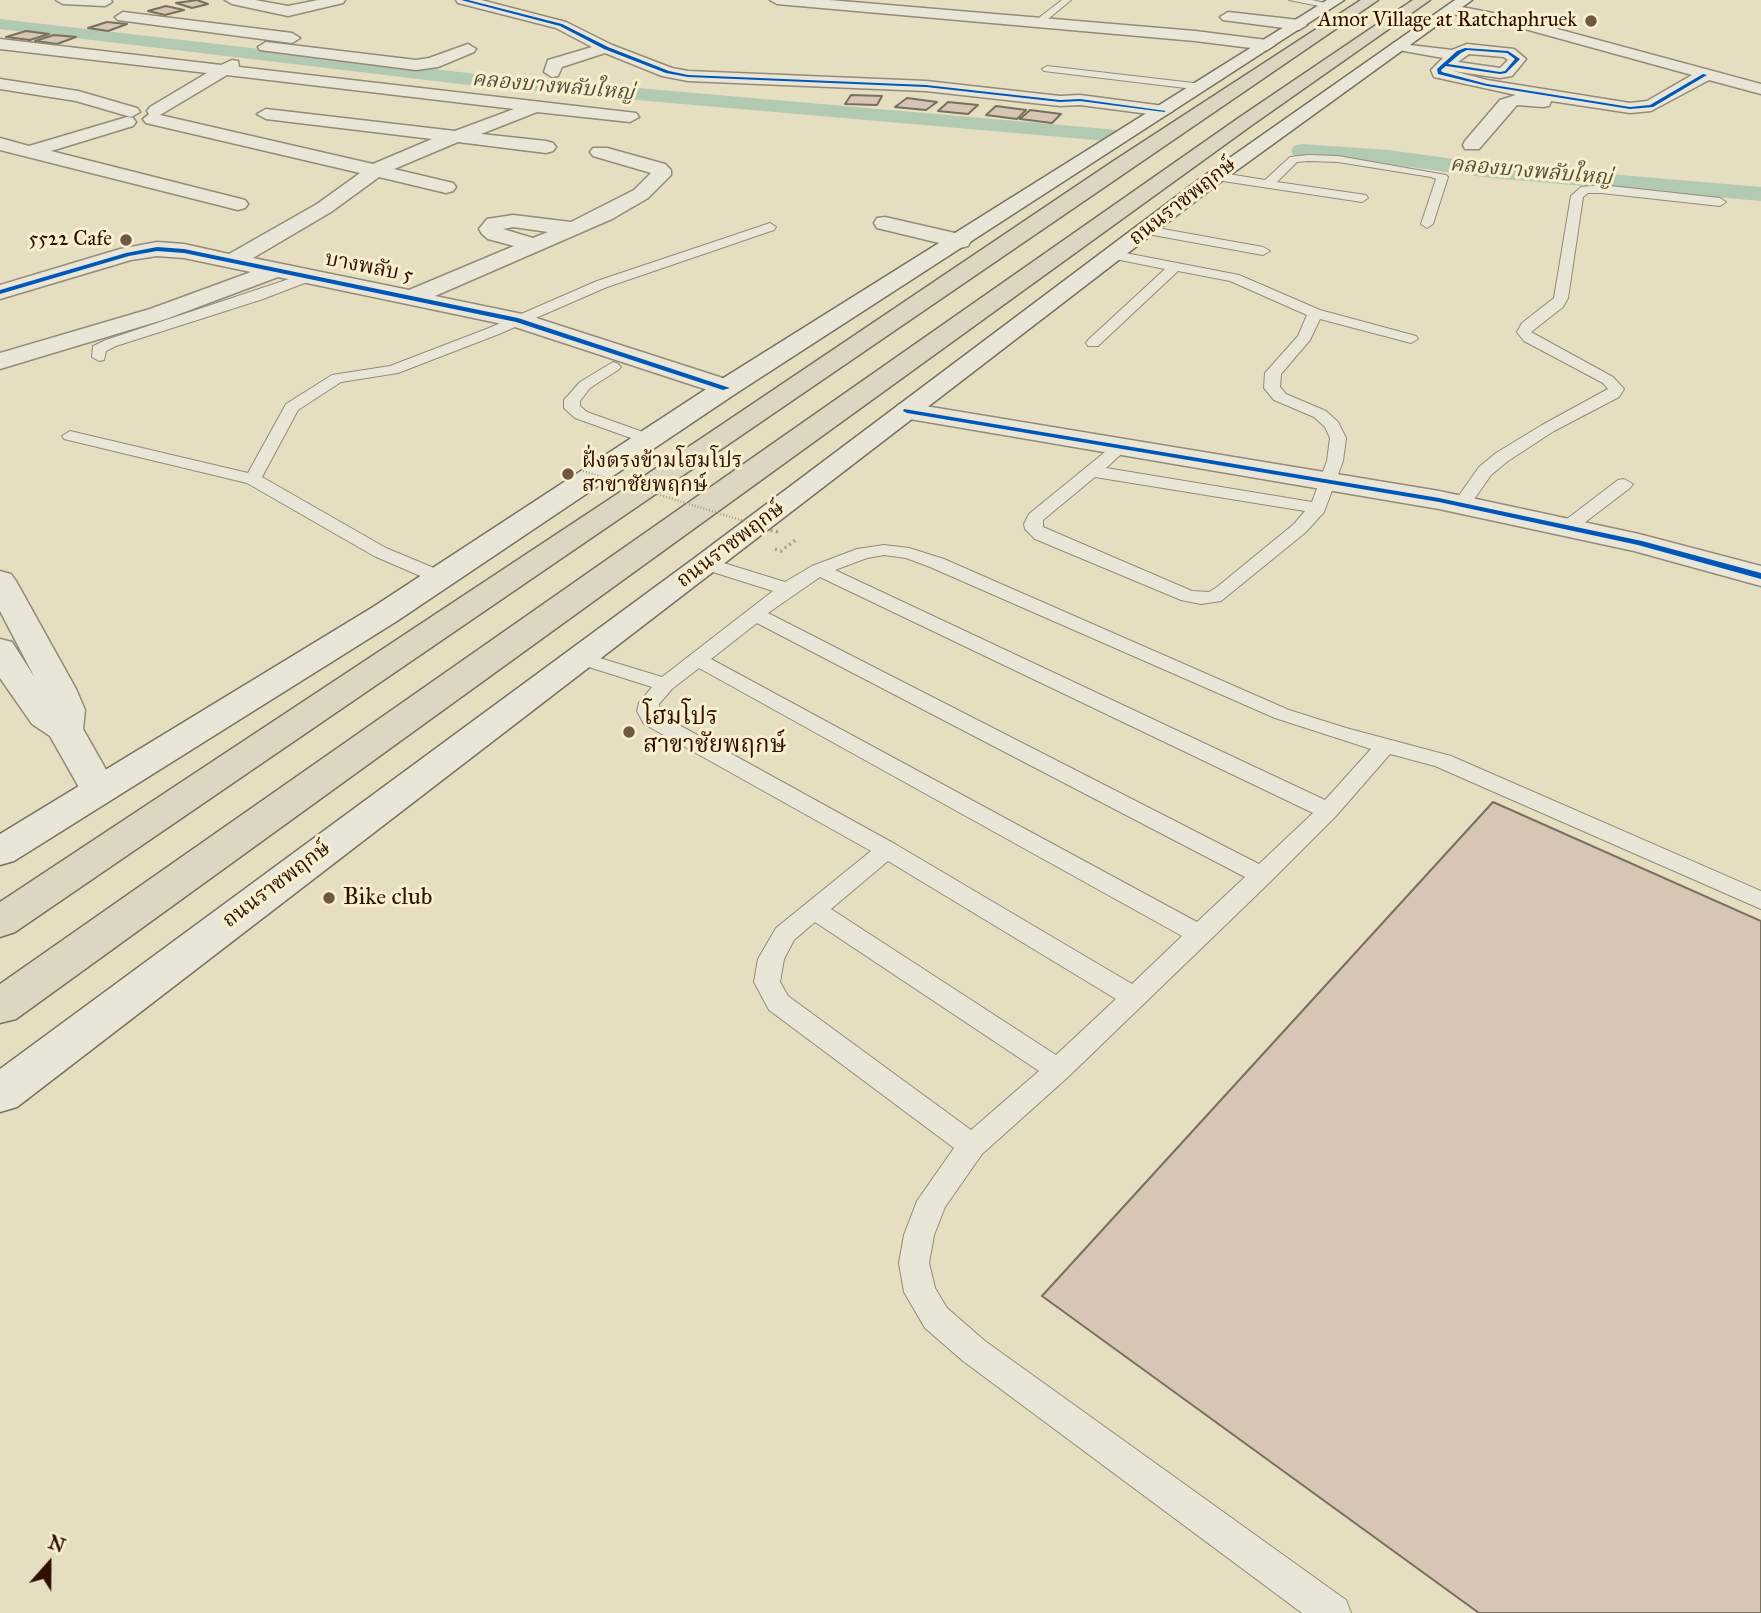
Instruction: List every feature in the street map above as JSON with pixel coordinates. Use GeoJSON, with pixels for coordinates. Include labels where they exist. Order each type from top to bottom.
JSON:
{"type":"FeatureCollection","features":[{"type":"Feature","properties":{"kind":"main road"},"geometry":{"type":"LineString","coordinates":[[0,922],[712,444],[1119,166],[1371,0]]}},
{"type":"Feature","properties":{"kind":"main road","name":"ถนนราชพฤกษ์"},"geometry":{"type":"LineString","coordinates":[[0,1007],[1246,121],[1446,3]]}},
{"type":"Feature","properties":{"kind":"street"},"geometry":{"type":"LineString","coordinates":[[63,0],[105,2]]}},
{"type":"Feature","properties":{"kind":"street"},"geometry":{"type":"LineString","coordinates":[[232,0],[288,11],[338,0]]}},
{"type":"Feature","properties":{"kind":"street"},"geometry":{"type":"LineString","coordinates":[[463,0],[561,24],[606,48],[667,72],[688,76],[926,86],[1060,101],[1074,107],[1155,117]]}},
{"type":"Feature","properties":{"kind":"street"},"geometry":{"type":"LineString","coordinates":[[777,0],[887,4]]}},
{"type":"Feature","properties":{"kind":"street"},"geometry":{"type":"LineString","coordinates":[[855,0],[991,18],[1267,45]]}},
{"type":"Feature","properties":{"kind":"street"},"geometry":{"type":"LineString","coordinates":[[1207,15],[1296,12],[1333,2]]}},
{"type":"Feature","properties":{"kind":"street"},"geometry":{"type":"LineString","coordinates":[[1446,3],[1761,89]]}},
{"type":"Feature","properties":{"kind":"street","name":"ถนนราชพฤกษ์"},"geometry":{"type":"LineString","coordinates":[[0,1094],[707,564],[1212,179],[1399,46],[1446,3]]}},
{"type":"Feature","properties":{"kind":"street"},"geometry":{"type":"LineString","coordinates":[[991,18],[1011,6]]}},
{"type":"Feature","properties":{"kind":"street"},"geometry":{"type":"LineString","coordinates":[[0,852],[385,614],[726,388],[1267,45],[1296,12]]}},
{"type":"Feature","properties":{"kind":"street"},"geometry":{"type":"LineString","coordinates":[[123,17],[292,38]]}},
{"type":"Feature","properties":{"kind":"street"},"geometry":{"type":"LineString","coordinates":[[154,115],[246,55],[310,32]]}},
{"type":"Feature","properties":{"kind":"street"},"geometry":{"type":"LineString","coordinates":[[345,56],[375,43]]}},
{"type":"Feature","properties":{"kind":"street"},"geometry":{"type":"LineString","coordinates":[[0,44],[630,117]]}},
{"type":"Feature","properties":{"kind":"street"},"geometry":{"type":"LineString","coordinates":[[1399,46],[1450,60],[1440,73],[1450,77],[1565,98],[1641,108],[1651,106],[1705,75]]}},
{"type":"Feature","properties":{"kind":"street"},"geometry":{"type":"LineString","coordinates":[[267,47],[424,65],[468,49]]}},
{"type":"Feature","properties":{"kind":"street"},"geometry":{"type":"LineString","coordinates":[[552,72],[554,64],[606,48]]}},
{"type":"Feature","properties":{"kind":"street"},"geometry":{"type":"LineString","coordinates":[[845,83],[850,60]]}},
{"type":"Feature","properties":{"kind":"street"},"geometry":{"type":"LineString","coordinates":[[0,84],[78,96],[129,117]]}},
{"type":"Feature","properties":{"kind":"street"},"geometry":{"type":"LineString","coordinates":[[1472,145],[1511,101],[1555,103],[1565,98]]}},
{"type":"Feature","properties":{"kind":"street"},"geometry":{"type":"LineString","coordinates":[[205,255],[367,169],[539,106]]}},
{"type":"Feature","properties":{"kind":"street"},"geometry":{"type":"LineString","coordinates":[[266,114],[546,147]]}},
{"type":"Feature","properties":{"kind":"street"},"geometry":{"type":"LineString","coordinates":[[32,151],[129,117],[154,115],[446,187]]}},
{"type":"Feature","properties":{"kind":"street"},"geometry":{"type":"LineString","coordinates":[[1119,166],[1155,117]]}},
{"type":"Feature","properties":{"kind":"street"},"geometry":{"type":"LineString","coordinates":[[1212,179],[1246,121]]}},
{"type":"Feature","properties":{"kind":"street"},"geometry":{"type":"LineString","coordinates":[[0,144],[237,204]]}},
{"type":"Feature","properties":{"kind":"street"},"geometry":{"type":"LineString","coordinates":[[414,297],[631,201],[661,175],[658,168],[600,152]]}},
{"type":"Feature","properties":{"kind":"street"},"geometry":{"type":"LineString","coordinates":[[234,260],[306,218],[367,169]]}},
{"type":"Feature","properties":{"kind":"street"},"geometry":{"type":"LineString","coordinates":[[276,216],[306,218]]}},
{"type":"Feature","properties":{"kind":"street"},"geometry":{"type":"LineString","coordinates":[[534,244],[496,234],[490,229],[495,225],[513,221],[573,228]]}},
{"type":"Feature","properties":{"kind":"street"},"geometry":{"type":"LineString","coordinates":[[885,223],[960,241]]}},
{"type":"Feature","properties":{"kind":"street"},"geometry":{"type":"LineString","coordinates":[[157,249],[180,230]]}},
{"type":"Feature","properties":{"kind":"street","name":"บางพลับ 5"},"geometry":{"type":"LineString","coordinates":[[5,282],[45,279],[128,254],[157,249],[205,255],[518,320],[726,388]]}},
{"type":"Feature","properties":{"kind":"street"},"geometry":{"type":"LineString","coordinates":[[0,361],[159,314],[276,270]]}},
{"type":"Feature","properties":{"kind":"street"},"geometry":{"type":"LineString","coordinates":[[907,411],[1462,505],[1639,543],[1761,576]]}},
{"type":"Feature","properties":{"kind":"street"},"geometry":{"type":"LineString","coordinates":[[385,614],[475,570],[644,467],[712,444]]}},
{"type":"Feature","properties":{"kind":"street"},"geometry":{"type":"LineString","coordinates":[[2,590],[58,689],[67,710],[65,729]]}},
{"type":"Feature","properties":{"kind":"street"},"geometry":{"type":"LineString","coordinates":[[0,649],[27,694],[45,716],[65,729],[98,789]]}},
{"type":"Feature","properties":{"kind":"lane"},"geometry":{"type":"LineString","coordinates":[[1040,22],[1067,0]]}},
{"type":"Feature","properties":{"kind":"lane"},"geometry":{"type":"LineString","coordinates":[[1047,69],[1202,87]]}},
{"type":"Feature","properties":{"kind":"lane"},"geometry":{"type":"LineString","coordinates":[[1267,184],[1294,159],[1308,158],[1338,159],[1433,174],[1442,177],[1427,224]]}},
{"type":"Feature","properties":{"kind":"lane"},"geometry":{"type":"LineString","coordinates":[[1212,179],[1362,198]]}},
{"type":"Feature","properties":{"kind":"lane"},"geometry":{"type":"LineString","coordinates":[[1462,505],[1485,471],[1502,457],[1548,428],[1613,394],[1615,389],[1608,380],[1529,338],[1524,332],[1527,326],[1558,304],[1561,298],[1577,196],[1585,190],[1601,188],[1720,202]]}},
{"type":"Feature","properties":{"kind":"lane"},"geometry":{"type":"LineString","coordinates":[[253,479],[292,407],[337,379],[393,370],[601,284],[770,227]]}},
{"type":"Feature","properties":{"kind":"lane"},"geometry":{"type":"LineString","coordinates":[[1146,230],[1263,251]]}},
{"type":"Feature","properties":{"kind":"lane"},"geometry":{"type":"LineString","coordinates":[[1115,255],[1234,278],[1315,313],[1411,339]]}},
{"type":"Feature","properties":{"kind":"lane"},"geometry":{"type":"LineString","coordinates":[[1093,342],[1177,266]]}},
{"type":"Feature","properties":{"kind":"lane"},"geometry":{"type":"LineString","coordinates":[[99,357],[98,349],[111,343],[258,296],[310,276]]}},
{"type":"Feature","properties":{"kind":"lane"},"geometry":{"type":"LineString","coordinates":[[1122,446],[1035,518],[1034,529],[1041,535],[1188,596],[1214,597],[1224,591],[1300,528],[1318,508],[1329,481],[1338,438],[1332,425],[1320,414],[1280,397],[1272,388],[1273,373],[1305,337],[1315,313]]}},
{"type":"Feature","properties":{"kind":"lane"},"geometry":{"type":"LineString","coordinates":[[613,367],[584,385],[572,400],[572,408],[581,415],[648,439]]}},
{"type":"Feature","properties":{"kind":"lane"},"geometry":{"type":"LineString","coordinates":[[70,436],[253,479],[380,552],[439,577]]}},
{"type":"Feature","properties":{"kind":"lane"},"geometry":{"type":"LineString","coordinates":[[1092,471],[1318,508]]}},
{"type":"Feature","properties":{"kind":"lane"},"geometry":{"type":"LineString","coordinates":[[1564,529],[1624,484]]}},
{"type":"Feature","properties":{"kind":"lane"},"geometry":{"type":"LineString","coordinates":[[1134,998],[887,850],[652,719],[648,711],[649,703],[665,685],[754,614],[787,589],[819,570],[863,553],[884,550],[909,553],[1282,714],[1338,733],[1443,761],[1761,901]]}},
{"type":"Feature","properties":{"kind":"lane"},"geometry":{"type":"LineString","coordinates":[[707,564],[787,589]]}},
{"type":"Feature","properties":{"kind":"lane"},"geometry":{"type":"LineString","coordinates":[[819,570],[1328,811]]}},
{"type":"Feature","properties":{"kind":"lane"},"geometry":{"type":"LineString","coordinates":[[754,614],[1262,876]]}},
{"type":"Feature","properties":{"kind":"lane"},"geometry":{"type":"LineString","coordinates":[[580,658],[665,685]]}},
{"type":"Feature","properties":{"kind":"lane"},"geometry":{"type":"LineString","coordinates":[[697,659],[1200,935]]}},
{"type":"Feature","properties":{"kind":"lane"},"geometry":{"type":"LineString","coordinates":[[1333,1613],[974,1351],[936,1318],[920,1292],[914,1263],[919,1236],[932,1201],[972,1146],[1058,1070],[1262,876],[1328,811],[1385,746]]}},
{"type":"Feature","properties":{"kind":"lane"},"geometry":{"type":"LineString","coordinates":[[887,850],[785,934],[771,959],[767,982],[778,1003],[972,1146]]}},
{"type":"Feature","properties":{"kind":"lane"},"geometry":{"type":"LineString","coordinates":[[813,909],[1058,1070]]}},
{"type":"Feature","properties":{"kind":"path"},"geometry":{"type":"LineString","coordinates":[[583,471],[781,533]]}},
{"type":"Feature","properties":{"kind":"building"},"geometry":{"type":"Polygon","coordinates":[[[197,0],[208,4],[192,8],[176,3],[197,0]]]}},
{"type":"Feature","properties":{"kind":"building"},"geometry":{"type":"Polygon","coordinates":[[[166,6],[184,10],[165,15],[148,11],[166,6]]]}},
{"type":"Feature","properties":{"kind":"building"},"geometry":{"type":"Polygon","coordinates":[[[107,22],[127,24],[108,31],[88,28],[107,22]]]}},
{"type":"Feature","properties":{"kind":"building"},"geometry":{"type":"Polygon","coordinates":[[[26,31],[49,34],[30,40],[6,37],[26,31]]]}},
{"type":"Feature","properties":{"kind":"building"},"geometry":{"type":"Polygon","coordinates":[[[54,35],[76,37],[57,44],[35,41],[54,35]]]}},
{"type":"Feature","properties":{"kind":"building"},"geometry":{"type":"Polygon","coordinates":[[[851,95],[882,96],[877,105],[845,104],[851,95]]]}},
{"type":"Feature","properties":{"kind":"building"},"geometry":{"type":"Polygon","coordinates":[[[907,98],[937,102],[926,110],[895,107],[907,98]]]}},
{"type":"Feature","properties":{"kind":"building"},"geometry":{"type":"Polygon","coordinates":[[[948,102],[978,105],[968,114],[938,111],[948,102]]]}},
{"type":"Feature","properties":{"kind":"building"},"geometry":{"type":"Polygon","coordinates":[[[996,106],[1026,110],[1017,119],[986,115],[996,106]]]}},
{"type":"Feature","properties":{"kind":"building"},"geometry":{"type":"Polygon","coordinates":[[[1030,110],[1061,114],[1052,123],[1020,119],[1030,110]]]}},
{"type":"Feature","properties":{"kind":"building"},"geometry":{"type":"Polygon","coordinates":[[[1493,802],[1761,921],[1761,1613],[1479,1613],[1042,1296],[1493,802]]]}},
{"type":"Feature","properties":{"kind":"waterway","name":"คลองบางพลับใหญ่"},"geometry":{"type":"LineString","coordinates":[[0,24],[477,80],[1107,135]]}},
{"type":"Feature","properties":{"kind":"waterway","name":"คลองบางพลับใหญ่"},"geometry":{"type":"LineString","coordinates":[[1302,151],[1388,157],[1491,171],[1761,194]]}},
{"type":"Feature","properties":{"kind":"cycle path"},"geometry":{"type":"LineString","coordinates":[[463,0],[561,25],[606,48],[668,72],[688,76],[926,86],[1060,101],[1080,100],[1164,111]]}},
{"type":"Feature","properties":{"kind":"cycle path"},"geometry":{"type":"LineString","coordinates":[[1445,65],[1506,72],[1518,59],[1508,52],[1467,49],[1459,52],[1439,70],[1440,73],[1487,85],[1630,108],[1651,106],[1705,75]]}},
{"type":"Feature","properties":{"kind":"cycle path"},"geometry":{"type":"LineString","coordinates":[[0,292],[128,254],[157,249],[184,251],[518,320],[726,388]]}},
{"type":"Feature","properties":{"kind":"cycle path"},"geometry":{"type":"LineString","coordinates":[[907,411],[1439,500],[1639,543],[1761,576]]}},
{"type":"Feature","properties":{"kind":"place","name":"Amor Village at Ratchaphruek"},"geometry":{"type":"Point","coordinates":[1591,21]}},
{"type":"Feature","properties":{"kind":"place","name":"5522 Cafe"},"geometry":{"type":"Point","coordinates":[126,240]}},
{"type":"Feature","properties":{"kind":"place","name":"ฝั่งตรงข้ามโฮมโปร สาขาชัยพฤกษ์"},"geometry":{"type":"Point","coordinates":[568,474]}},
{"type":"Feature","properties":{"kind":"place","name":"โฮมโปร สาขาชัยพฤกษ์"},"geometry":{"type":"Point","coordinates":[629,732]}},
{"type":"Feature","properties":{"kind":"place","name":"Bike club"},"geometry":{"type":"Point","coordinates":[329,898]}}]}
